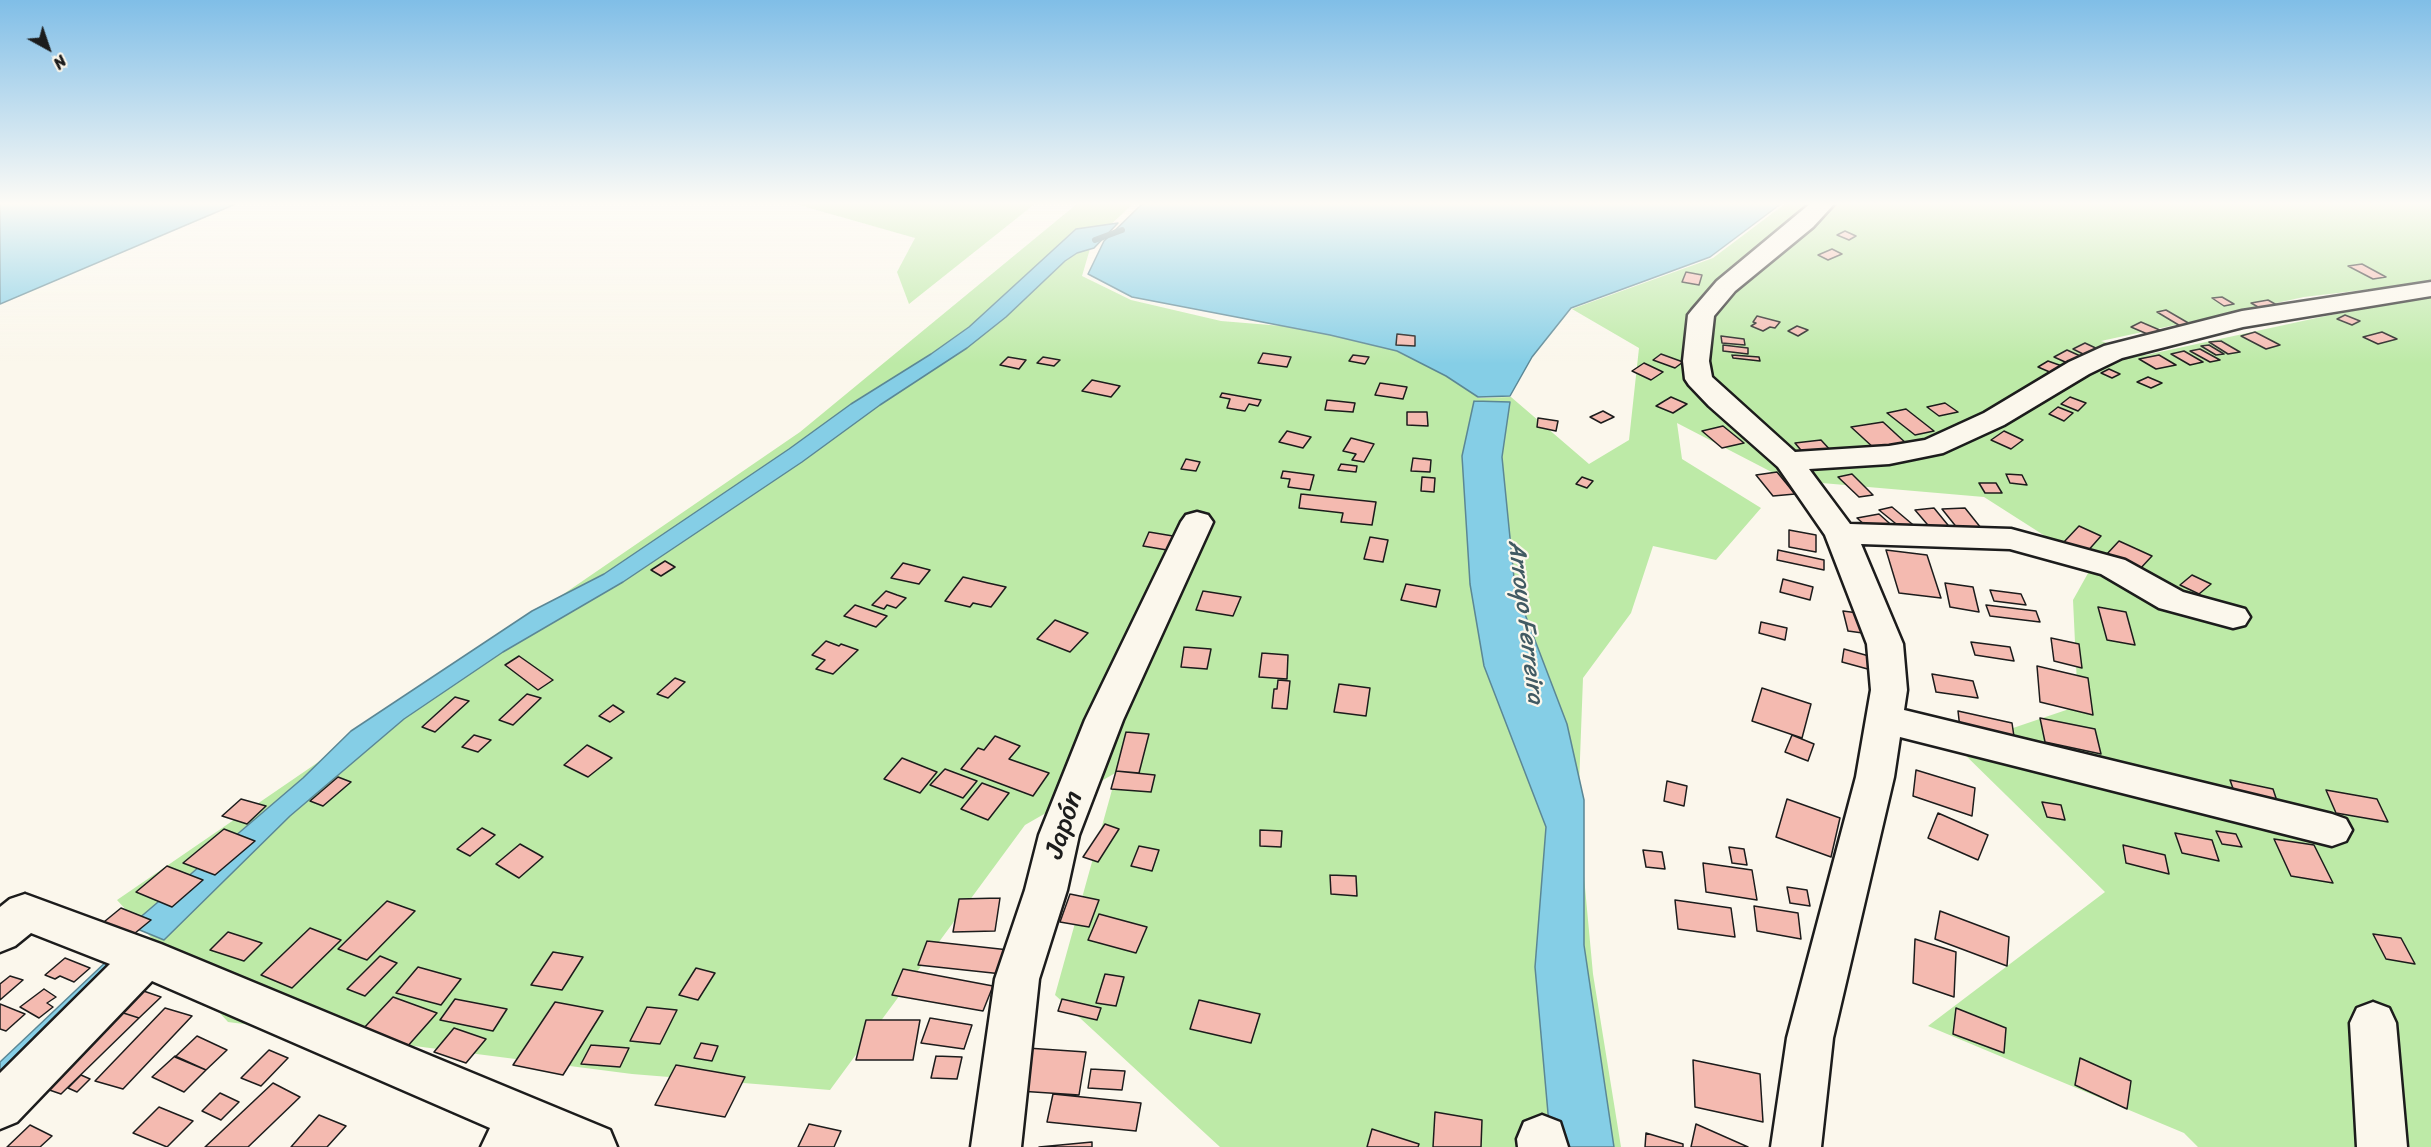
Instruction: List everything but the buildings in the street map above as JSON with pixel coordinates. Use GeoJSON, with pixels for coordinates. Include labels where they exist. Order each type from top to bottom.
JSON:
{"type":"FeatureCollection","features":[{"type":"Feature","properties":{"kind":"street"},"geometry":{"type":"LineString","coordinates":[[1762,257],[1726,286],[1701,315],[1696,361],[1699,379],[1719,400],[1788,461],[1841,534],[1885,644],[1889,690],[1875,777],[1809,1038],[1796,1147]]}},
{"type":"Feature","properties":{"kind":"street"},"geometry":{"type":"LineString","coordinates":[[1788,461],[1889,455],[1933,447],[1994,419],[2079,368],[2113,352],[2242,319],[2431,289]]}},
{"type":"Feature","properties":{"kind":"street","name":"Japón"},"geometry":{"type":"LineString","coordinates":[[996,1147],[1017,979],[1046,890],[1059,835],[1104,720],[1197,522]]}},
{"type":"Feature","properties":{"kind":"street"},"geometry":{"type":"LineString","coordinates":[[1841,534],[2011,539],[2113,567],[2171,600],[2233,617]]}},
{"type":"Feature","properties":{"kind":"street"},"geometry":{"type":"LineString","coordinates":[[1884,719],[2331,830]]}},
{"type":"Feature","properties":{"kind":"street"},"geometry":{"type":"LineString","coordinates":[[12,922],[145,958],[516,1133],[592,1147]]}},
{"type":"Feature","properties":{"kind":"street"},"geometry":{"type":"LineString","coordinates":[[0,1106],[145,958]]}},
{"type":"Feature","properties":{"kind":"street"},"geometry":{"type":"LineString","coordinates":[[2373,1023],[2382,1147]]}},
{"type":"Feature","properties":{"kind":"green space"},"geometry":{"type":"Polygon","coordinates":[[[905,257],[969,257],[909,304],[897,272],[905,257]]]}},
{"type":"Feature","properties":{"kind":"green space"},"geometry":{"type":"Polygon","coordinates":[[[1013,257],[1088,257],[1082,276],[1131,300],[1221,321],[1331,330],[1398,344],[1451,373],[1478,398],[1511,397],[1589,464],[1629,440],[1639,348],[1572,309],[1715,257],[2431,257],[2431,282],[2304,297],[2101,341],[2146,355],[2431,296],[2431,1147],[2198,1147],[2184,1133],[1928,1026],[2105,892],[1957,747],[2078,706],[2073,600],[2092,566],[1984,497],[1787,480],[1677,423],[1682,459],[1761,508],[1716,560],[1653,546],[1631,613],[1583,678],[1578,812],[1593,974],[1621,1147],[1220,1147],[1055,995],[1117,772],[1025,825],[830,1090],[632,1074],[228,1022],[117,900],[800,432],[1013,257]]]}},
{"type":"Feature","properties":{"kind":"water"},"geometry":{"type":"Polygon","coordinates":[[[0,257],[112,257],[0,304],[0,257]]]}},
{"type":"Feature","properties":{"kind":"water"},"geometry":{"type":"Polygon","coordinates":[[[1046,257],[1072,257],[1006,317],[967,348],[880,405],[802,462],[623,582],[503,652],[404,719],[290,816],[164,940],[130,926],[303,778],[351,731],[532,611],[604,574],[789,449],[851,404],[931,354],[969,327],[1046,257]]]}},
{"type":"Feature","properties":{"kind":"water"},"geometry":{"type":"Polygon","coordinates":[[[1096,257],[1711,257],[1571,308],[1532,357],[1510,396],[1478,397],[1446,376],[1397,351],[1330,335],[1132,297],[1088,274],[1096,257]]]}},
{"type":"Feature","properties":{"kind":"water","name":"Arroyo Ferreira"},"geometry":{"type":"Polygon","coordinates":[[[1474,401],[1510,402],[1502,457],[1515,588],[1567,724],[1584,800],[1584,945],[1614,1147],[1551,1147],[1535,967],[1546,827],[1484,666],[1470,584],[1462,456],[1474,401]]]}},
{"type":"Feature","properties":{"kind":"water"},"geometry":{"type":"Polygon","coordinates":[[[110,958],[124,968],[0,1097],[0,1062],[110,958]]]}}]}
